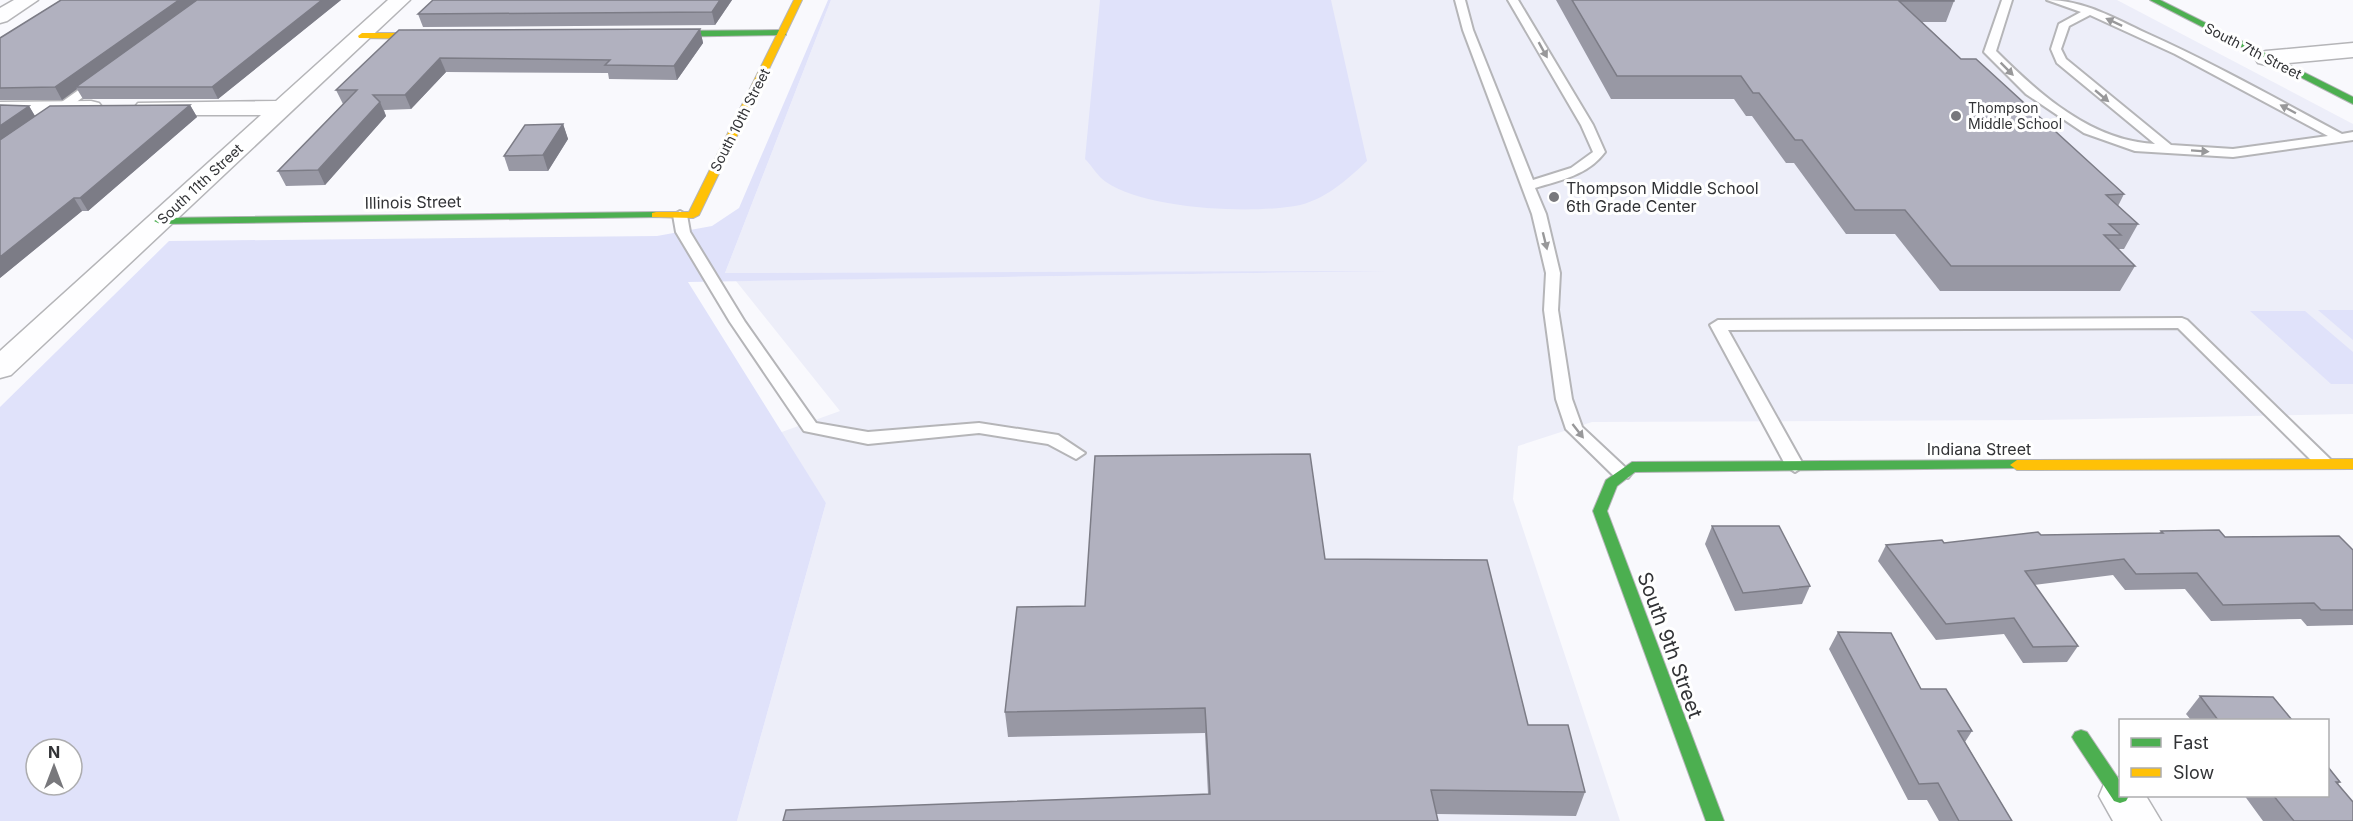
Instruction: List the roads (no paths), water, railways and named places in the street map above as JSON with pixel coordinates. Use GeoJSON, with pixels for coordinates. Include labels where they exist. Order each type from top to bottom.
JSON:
{"type":"FeatureCollection","features":[{"type":"Feature","properties":{"kind":"street"},"geometry":{"type":"LineString","coordinates":[[0,17],[28,0]]}},
{"type":"Feature","properties":{"kind":"street","name":"South 11th Street"},"geometry":{"type":"LineString","coordinates":[[0,368],[400,0]]}},
{"type":"Feature","properties":{"kind":"street","name":"South 10th Street"},"geometry":{"type":"LineString","coordinates":[[673,216],[693,215],[798,0]]}},
{"type":"Feature","properties":{"kind":"street","name":"South 7th Street"},"geometry":{"type":"LineString","coordinates":[[2154,0],[2353,101]]}},
{"type":"Feature","properties":{"kind":"street"},"geometry":{"type":"LineString","coordinates":[[643,34],[783,33]]}},
{"type":"Feature","properties":{"kind":"street"},"geometry":{"type":"LineString","coordinates":[[362,36],[456,36]]}},
{"type":"Feature","properties":{"kind":"street"},"geometry":{"type":"LineString","coordinates":[[2266,58],[2353,50]]}},
{"type":"Feature","properties":{"kind":"street"},"geometry":{"type":"LineString","coordinates":[[0,109],[51,115],[282,108]]}},
{"type":"Feature","properties":{"kind":"street","name":"Illinois Street"},"geometry":{"type":"LineString","coordinates":[[160,221],[673,216]]}},
{"type":"Feature","properties":{"kind":"street","name":"Indiana Street"},"geometry":{"type":"LineString","coordinates":[[1617,479],[1632,467],[2353,464]]}},
{"type":"Feature","properties":{"kind":"street","name":"South 9th Street"},"geometry":{"type":"LineString","coordinates":[[1617,479],[1600,511],[1715,821]]}},
{"type":"Feature","properties":{"kind":"street"},"geometry":{"type":"LineString","coordinates":[[2081,737],[2119,792]]}},
{"type":"Feature","properties":{"kind":"street"},"geometry":{"type":"LineString","coordinates":[[2122,797],[2138,821]]}},
{"type":"Feature","properties":{"kind":"lane"},"geometry":{"type":"LineString","coordinates":[[1460,0],[1468,30],[1539,214],[1553,273],[1551,310],[1564,399],[1574,429],[1617,479]]}},
{"type":"Feature","properties":{"kind":"lane"},"geometry":{"type":"LineString","coordinates":[[1513,0],[1587,125],[1599,152],[1592,161],[1569,173],[1528,186]]}},
{"type":"Feature","properties":{"kind":"lane"},"geometry":{"type":"LineString","coordinates":[[2007,0],[1990,52],[2030,92],[2088,130],[2134,147],[2233,153],[2353,136]]}},
{"type":"Feature","properties":{"kind":"lane"},"geometry":{"type":"LineString","coordinates":[[2052,0],[2090,11],[2179,52],[2339,137],[2353,147]]}},
{"type":"Feature","properties":{"kind":"lane"},"geometry":{"type":"LineString","coordinates":[[2090,11],[2064,24],[2056,49],[2061,61],[2168,149]]}},
{"type":"Feature","properties":{"kind":"lane"},"geometry":{"type":"LineString","coordinates":[[51,115],[107,75]]}},
{"type":"Feature","properties":{"kind":"lane"},"geometry":{"type":"LineString","coordinates":[[673,216],[738,322],[810,427],[868,438],[979,429],[1052,439],[1076,453]]}},
{"type":"Feature","properties":{"kind":"lane"},"geometry":{"type":"LineString","coordinates":[[1796,466],[1718,325],[2182,323],[2325,464]]}},
{"type":"Feature","properties":{"kind":"place","name":"Thompson Middle School"},"geometry":{"type":"Point","coordinates":[1956,116]}},
{"type":"Feature","properties":{"kind":"place","name":"Thompson Middle School 6th Grade Center"},"geometry":{"type":"Point","coordinates":[1554,197]}}]}
